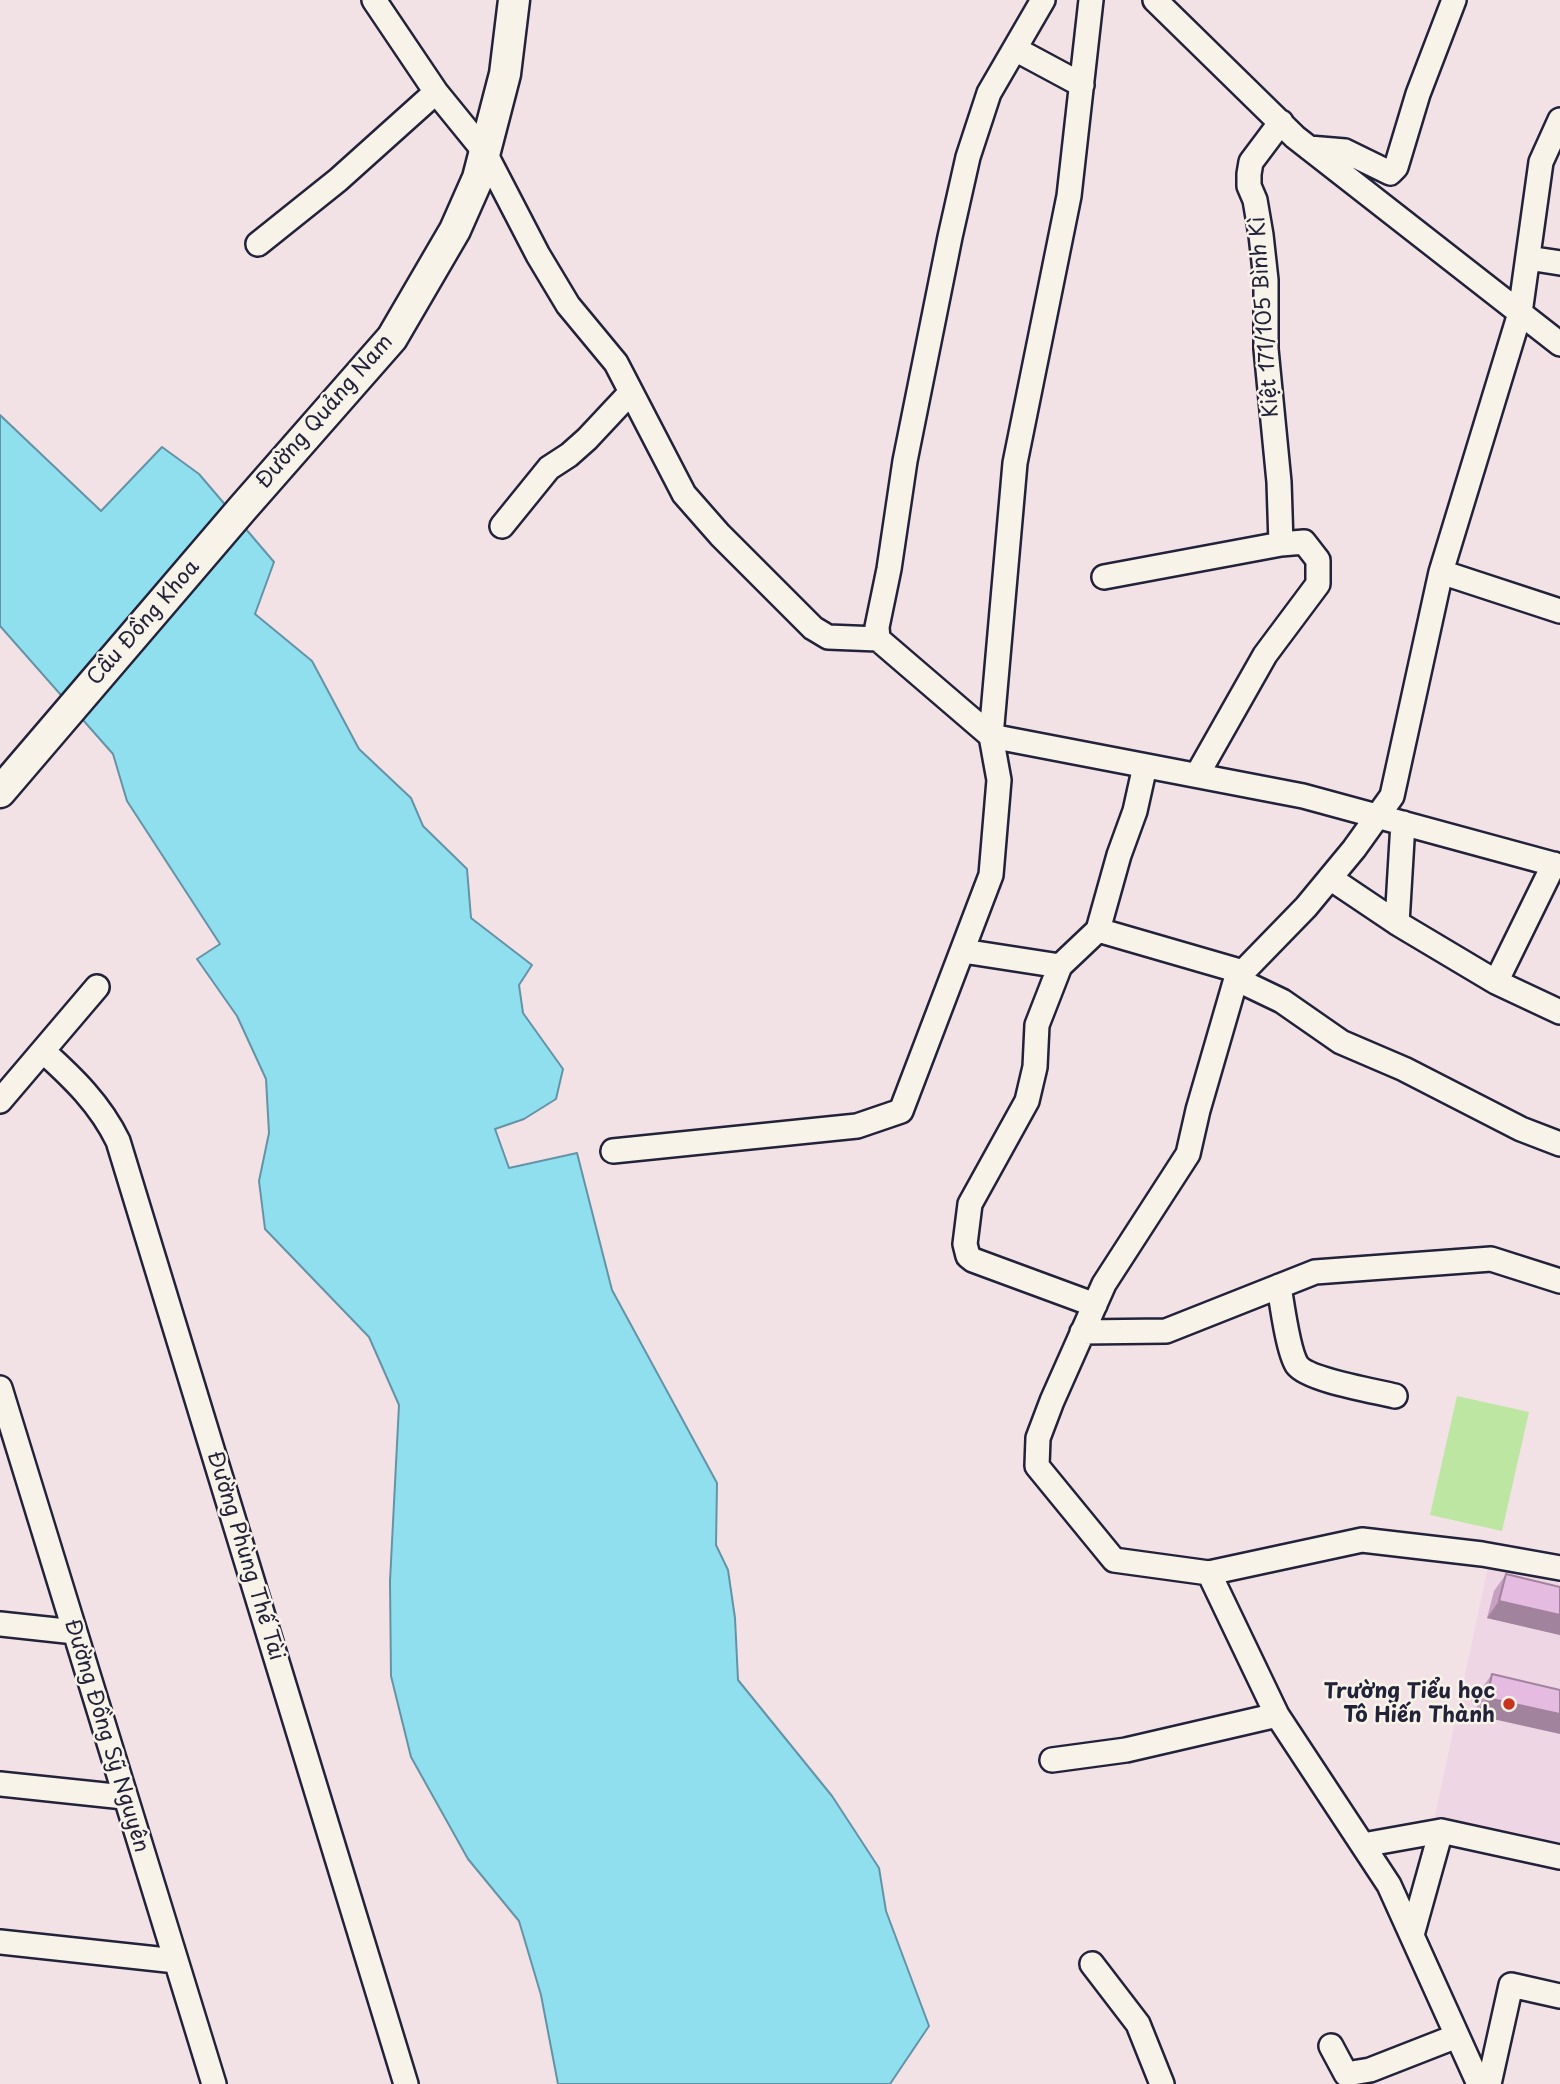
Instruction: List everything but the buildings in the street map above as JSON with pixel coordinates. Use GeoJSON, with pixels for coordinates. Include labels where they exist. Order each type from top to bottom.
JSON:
{"type":"FeatureCollection","features":[{"type":"Feature","properties":{"kind":"main road","name":"Đường Quảng Nam"},"geometry":{"type":"LineString","coordinates":[[242,509],[392,338],[455,230],[478,178],[505,74],[514,0]]}},
{"type":"Feature","properties":{"kind":"main road","name":"Cầu Đồng Khoa"},"geometry":{"type":"LineString","coordinates":[[0,792],[242,509]]}},
{"type":"Feature","properties":{"kind":"street"},"geometry":{"type":"LineString","coordinates":[[374,0],[436,92],[484,151],[538,255],[568,305],[616,363],[684,494],[720,535],[813,628],[828,637],[878,639],[991,736],[1303,796],[1557,865],[1496,982]]}},
{"type":"Feature","properties":{"kind":"street"},"geometry":{"type":"LineString","coordinates":[[878,639],[877,627],[889,569],[905,461],[968,157],[989,93],[1043,0]]}},
{"type":"Feature","properties":{"kind":"street"},"geometry":{"type":"LineString","coordinates":[[613,1151],[857,1126],[901,1111],[991,875],[999,780],[991,736],[1014,463],[1069,196],[1091,0]]}},
{"type":"Feature","properties":{"kind":"street"},"geometry":{"type":"LineString","coordinates":[[1156,0],[1309,148],[1560,344]]}},
{"type":"Feature","properties":{"kind":"street"},"geometry":{"type":"LineString","coordinates":[[1309,148],[1345,151],[1390,173],[1396,167],[1419,94],[1454,0]]}},
{"type":"Feature","properties":{"kind":"street"},"geometry":{"type":"LineString","coordinates":[[1015,49],[1082,85]]}},
{"type":"Feature","properties":{"kind":"street"},"geometry":{"type":"LineString","coordinates":[[258,244],[338,180],[436,92]]}},
{"type":"Feature","properties":{"kind":"street"},"geometry":{"type":"LineString","coordinates":[[1560,120],[1554,145],[1541,162],[1520,313],[1441,572],[1392,796],[1306,907],[1239,975],[1198,1110],[1188,1154],[1104,1284],[1038,1438],[1037,1466],[1114,1560],[1209,1573],[1362,1540],[1482,1554],[1560,1568]]}},
{"type":"Feature","properties":{"kind":"street","name":"Kiệt 171/105 Bình Kì"},"geometry":{"type":"LineString","coordinates":[[1280,544],[1279,482],[1266,349],[1266,280],[1261,235],[1255,200],[1249,186],[1249,174],[1251,162],[1281,122]]}},
{"type":"Feature","properties":{"kind":"street"},"geometry":{"type":"LineString","coordinates":[[1528,258],[1560,263]]}},
{"type":"Feature","properties":{"kind":"street"},"geometry":{"type":"LineString","coordinates":[[502,526],[549,468],[587,439],[631,392]]}},
{"type":"Feature","properties":{"kind":"street"},"geometry":{"type":"LineString","coordinates":[[1104,577],[1280,544],[1304,542],[1318,560],[1318,584],[1265,655],[1197,775]]}},
{"type":"Feature","properties":{"kind":"street"},"geometry":{"type":"LineString","coordinates":[[1441,572],[1560,611]]}},
{"type":"Feature","properties":{"kind":"street"},"geometry":{"type":"LineString","coordinates":[[1094,1305],[973,1260],[965,1251],[968,1214],[975,1192],[1027,1101],[1035,1067],[1037,1026],[1060,966],[1098,930],[1146,766]]}},
{"type":"Feature","properties":{"kind":"street"},"geometry":{"type":"LineString","coordinates":[[1397,923],[1403,823]]}},
{"type":"Feature","properties":{"kind":"street"},"geometry":{"type":"LineString","coordinates":[[1330,878],[1397,923],[1496,982],[1560,1012]]}},
{"type":"Feature","properties":{"kind":"street"},"geometry":{"type":"LineString","coordinates":[[1098,930],[1239,975],[1289,1005],[1341,1042],[1404,1069],[1521,1129],[1560,1144]]}},
{"type":"Feature","properties":{"kind":"street"},"geometry":{"type":"LineString","coordinates":[[963,951],[1060,966]]}},
{"type":"Feature","properties":{"kind":"street"},"geometry":{"type":"LineString","coordinates":[[0,1101],[97,988]]}},
{"type":"Feature","properties":{"kind":"street","name":"Đường Phùng Thế Tài"},"geometry":{"type":"LineString","coordinates":[[43,1051],[89,1094],[118,1141],[406,2084]]}},
{"type":"Feature","properties":{"kind":"street"},"geometry":{"type":"LineString","coordinates":[[1082,1332],[1166,1331],[1315,1272],[1491,1259],[1560,1281]]}},
{"type":"Feature","properties":{"kind":"street"},"geometry":{"type":"LineString","coordinates":[[1279,1286],[1292,1354],[1301,1369],[1321,1378],[1395,1396]]}},
{"type":"Feature","properties":{"kind":"street","name":"Đường Đồng Sỹ Nguyên"},"geometry":{"type":"LineString","coordinates":[[0,1388],[214,2084]]}},
{"type":"Feature","properties":{"kind":"street"},"geometry":{"type":"LineString","coordinates":[[1209,1573],[1277,1715],[1388,1885],[1479,2084]]}},
{"type":"Feature","properties":{"kind":"street"},"geometry":{"type":"LineString","coordinates":[[0,1624],[75,1632]]}},
{"type":"Feature","properties":{"kind":"street"},"geometry":{"type":"LineString","coordinates":[[1052,1760],[1126,1749],[1277,1715]]}},
{"type":"Feature","properties":{"kind":"street"},"geometry":{"type":"LineString","coordinates":[[0,1784],[124,1797]]}},
{"type":"Feature","properties":{"kind":"street"},"geometry":{"type":"LineString","coordinates":[[1363,1845],[1441,1831],[1560,1857]]}},
{"type":"Feature","properties":{"kind":"street"},"geometry":{"type":"LineString","coordinates":[[1412,1936],[1441,1831]]}},
{"type":"Feature","properties":{"kind":"street"},"geometry":{"type":"LineString","coordinates":[[0,1942],[176,1961]]}},
{"type":"Feature","properties":{"kind":"street"},"geometry":{"type":"LineString","coordinates":[[1093,1964],[1138,2024],[1162,2084]]}},
{"type":"Feature","properties":{"kind":"street"},"geometry":{"type":"LineString","coordinates":[[1489,2084],[1511,1985],[1560,1996]]}},
{"type":"Feature","properties":{"kind":"street"},"geometry":{"type":"LineString","coordinates":[[1331,2046],[1346,2074],[1370,2070],[1457,2036]]}},
{"type":"Feature","properties":{"kind":"shaded area","name":"Trường Tiểu học Tô Hiến Thành"},"geometry":{"type":"Polygon","coordinates":[[[1488,1567],[1560,1583],[1560,1853],[1433,1825],[1488,1567]]]}},
{"type":"Feature","properties":{"kind":"green space"},"geometry":{"type":"Polygon","coordinates":[[[1457,1396],[1529,1412],[1502,1531],[1430,1515],[1457,1396]]]}},
{"type":"Feature","properties":{"kind":"water"},"geometry":{"type":"Polygon","coordinates":[[[0,415],[101,511],[162,447],[199,474],[274,562],[255,614],[312,661],[359,749],[411,798],[423,826],[467,869],[471,918],[532,965],[519,985],[523,1013],[563,1069],[556,1099],[524,1119],[495,1129],[509,1168],[577,1153],[612,1290],[717,1483],[716,1545],[728,1570],[735,1618],[738,1680],[832,1796],[879,1868],[886,1911],[929,2026],[890,2084],[558,2084],[541,1995],[519,1921],[468,1859],[411,1757],[391,1676],[390,1581],[399,1405],[369,1337],[265,1229],[259,1181],[269,1133],[266,1079],[237,1016],[197,959],[220,944],[127,801],[113,754],[0,626],[0,415]]]}},
{"type":"Feature","properties":{"kind":"place","name":"Trường Tiểu học Tô Hiến Thành"},"geometry":{"type":"Point","coordinates":[1509,1704]}}]}
